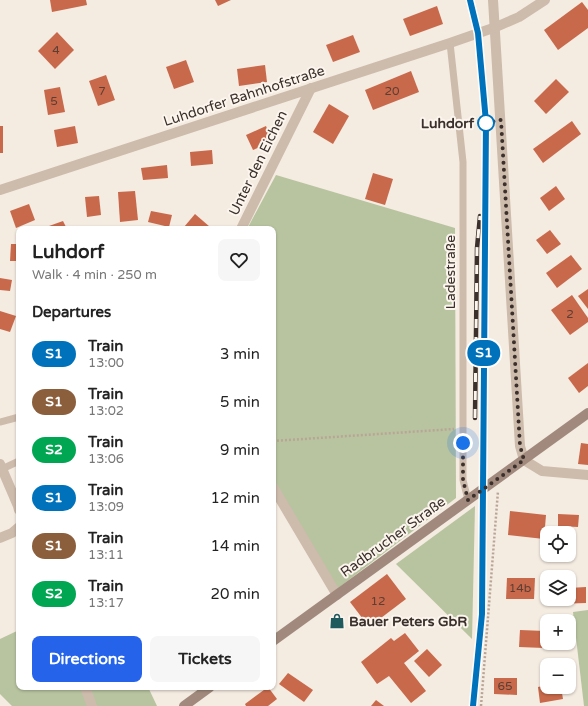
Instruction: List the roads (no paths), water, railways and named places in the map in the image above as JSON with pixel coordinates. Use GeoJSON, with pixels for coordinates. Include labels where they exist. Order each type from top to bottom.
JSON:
{"type":"FeatureCollection","features":[{"type":"Feature","properties":{"kind":"street"},"geometry":{"type":"LineString","coordinates":[[493,0],[496,27],[520,446],[524,460],[542,471],[588,475]]}},
{"type":"Feature","properties":{"kind":"street","name":"Luhdorfer Bahnhofstraße"},"geometry":{"type":"LineString","coordinates":[[0,190],[496,27],[519,17],[545,0]]}},
{"type":"Feature","properties":{"kind":"street","name":"Unter den Eichen"},"geometry":{"type":"LineString","coordinates":[[242,226],[311,88]]}},
{"type":"Feature","properties":{"kind":"street","name":"Radbrucher Straße"},"geometry":{"type":"LineString","coordinates":[[276,639],[588,413]]}},
{"type":"Feature","properties":{"kind":"street"},"geometry":{"type":"LineString","coordinates":[[1,467],[16,503]]}},
{"type":"Feature","properties":{"kind":"street"},"geometry":{"type":"LineString","coordinates":[[276,492],[337,595]]}},
{"type":"Feature","properties":{"kind":"street"},"geometry":{"type":"LineString","coordinates":[[0,538],[16,530]]}},
{"type":"Feature","properties":{"kind":"street"},"geometry":{"type":"LineString","coordinates":[[85,690],[92,706]]}},
{"type":"Feature","properties":{"kind":"street"},"geometry":{"type":"LineString","coordinates":[[186,705],[206,690]]}},
{"type":"Feature","properties":{"kind":"lane","name":"Ladestraße"},"geometry":{"type":"LineString","coordinates":[[450,43],[462,162],[463,480],[468,500]]}},
{"type":"Feature","properties":{"kind":"lane"},"geometry":{"type":"LineString","coordinates":[[0,422],[16,418]]}},
{"type":"Feature","properties":{"kind":"lane"},"geometry":{"type":"LineString","coordinates":[[1,467],[16,462]]}},
{"type":"Feature","properties":{"kind":"railway"},"geometry":{"type":"LineString","coordinates":[[470,0],[477,33],[486,123],[482,614],[473,706]]}},
{"type":"Feature","properties":{"kind":"railway"},"geometry":{"type":"LineString","coordinates":[[475,418],[477,248],[480,216]]}},
{"type":"Feature","properties":{"kind":"train","name":"S1"},"geometry":{"type":"LineString","coordinates":[[470,0],[478,33],[486,122],[482,614],[473,706]]}},
{"type":"Feature","properties":{"kind":"place","name":"Luhdorf"},"geometry":{"type":"Point","coordinates":[486,123]}},
{"type":"Feature","properties":{"kind":"place","name":"Bauer Peters GbR"},"geometry":{"type":"Point","coordinates":[337,621]}}]}
